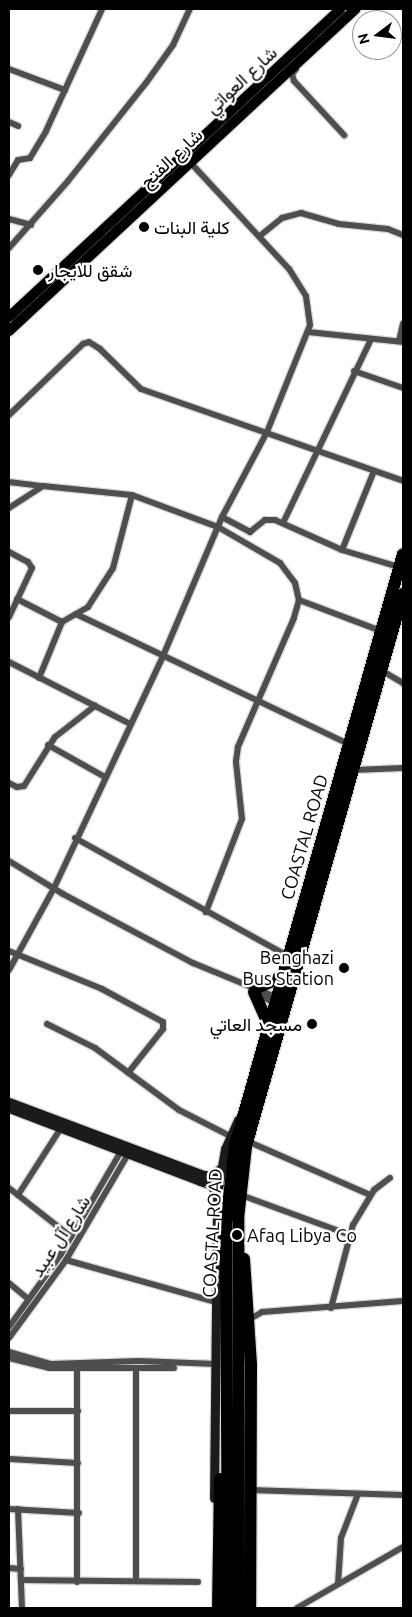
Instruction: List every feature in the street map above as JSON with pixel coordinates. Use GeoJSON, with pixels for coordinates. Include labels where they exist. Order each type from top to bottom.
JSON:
{"type":"FeatureCollection","features":[{"type":"Feature","properties":{"kind":"highway","name":"COASTAL ROAD"},"geometry":{"type":"LineString","coordinates":[[239,1608],[233,1556],[226,1422],[226,1222],[235,1145],[243,1111],[403,554]]}},
{"type":"Feature","properties":{"kind":"highway","name":"COASTAL ROAD"},"geometry":{"type":"LineString","coordinates":[[228,1608],[233,1556],[238,1218],[247,1142],[403,594]]}},
{"type":"Feature","properties":{"kind":"highway"},"geometry":{"type":"LineString","coordinates":[[268,1024],[252,989],[282,977]]}},
{"type":"Feature","properties":{"kind":"highway"},"geometry":{"type":"LineString","coordinates":[[238,1218],[250,1319],[250,1608]]}},
{"type":"Feature","properties":{"kind":"highway"},"geometry":{"type":"LineString","coordinates":[[218,1608],[216,1542],[226,1422]]}},
{"type":"Feature","properties":{"kind":"main road","name":"شارع العواتي"},"geometry":{"type":"LineString","coordinates":[[10,314],[88,251],[240,109],[340,9]]}},
{"type":"Feature","properties":{"kind":"main road","name":"شارع الفتح"},"geometry":{"type":"LineString","coordinates":[[9,332],[88,251],[190,163],[240,109],[296,63],[355,9]]}},
{"type":"Feature","properties":{"kind":"street"},"geometry":{"type":"LineString","coordinates":[[9,175],[18,160],[30,158],[65,90],[102,9]]}},
{"type":"Feature","properties":{"kind":"street"},"geometry":{"type":"LineString","coordinates":[[9,248],[31,225],[146,83],[173,45],[190,9]]}},
{"type":"Feature","properties":{"kind":"street"},"geometry":{"type":"LineString","coordinates":[[296,63],[294,81],[344,135]]}},
{"type":"Feature","properties":{"kind":"street"},"geometry":{"type":"LineString","coordinates":[[9,69],[65,90]]}},
{"type":"Feature","properties":{"kind":"street"},"geometry":{"type":"LineString","coordinates":[[9,122],[18,126]]}},
{"type":"Feature","properties":{"kind":"street"},"geometry":{"type":"LineString","coordinates":[[9,970],[54,888],[75,838],[163,656],[222,517],[267,432],[308,332],[311,317],[306,296],[289,269],[261,235],[190,163]]}},
{"type":"Feature","properties":{"kind":"street"},"geometry":{"type":"LineString","coordinates":[[261,235],[282,218],[300,213],[339,224],[388,229],[403,235]]}},
{"type":"Feature","properties":{"kind":"street"},"geometry":{"type":"LineString","coordinates":[[9,219],[31,225]]}},
{"type":"Feature","properties":{"kind":"street"},"geometry":{"type":"LineString","coordinates":[[308,332],[401,341],[403,323]]}},
{"type":"Feature","properties":{"kind":"street"},"geometry":{"type":"LineString","coordinates":[[283,523],[354,370],[371,339]]}},
{"type":"Feature","properties":{"kind":"street"},"geometry":{"type":"LineString","coordinates":[[9,415],[83,344],[89,342],[141,389],[267,432],[317,453],[403,481]]}},
{"type":"Feature","properties":{"kind":"street"},"geometry":{"type":"LineString","coordinates":[[354,370],[403,388]]}},
{"type":"Feature","properties":{"kind":"street"},"geometry":{"type":"LineString","coordinates":[[342,550],[374,470]]}},
{"type":"Feature","properties":{"kind":"street"},"geometry":{"type":"LineString","coordinates":[[9,482],[132,495],[218,527],[280,563],[294,583],[299,600],[238,747],[242,819],[206,912]]}},
{"type":"Feature","properties":{"kind":"street"},"geometry":{"type":"LineString","coordinates":[[9,508],[43,486]]}},
{"type":"Feature","properties":{"kind":"street"},"geometry":{"type":"LineString","coordinates":[[39,678],[62,622],[88,607],[114,568],[132,495]]}},
{"type":"Feature","properties":{"kind":"street"},"geometry":{"type":"LineString","coordinates":[[222,517],[247,532],[253,531],[270,519],[342,550],[399,567]]}},
{"type":"Feature","properties":{"kind":"street"},"geometry":{"type":"LineString","coordinates":[[9,552],[28,562],[32,568],[9,617]]}},
{"type":"Feature","properties":{"kind":"street"},"geometry":{"type":"LineString","coordinates":[[17,599],[62,622]]}},
{"type":"Feature","properties":{"kind":"street"},"geometry":{"type":"LineString","coordinates":[[299,600],[381,631]]}},
{"type":"Feature","properties":{"kind":"street"},"geometry":{"type":"LineString","coordinates":[[76,614],[163,656],[182,668],[258,701],[348,744]]}},
{"type":"Feature","properties":{"kind":"street"},"geometry":{"type":"LineString","coordinates":[[9,662],[130,724]]}},
{"type":"Feature","properties":{"kind":"street"},"geometry":{"type":"LineString","coordinates":[[381,670],[403,683]]}},
{"type":"Feature","properties":{"kind":"street"},"geometry":{"type":"LineString","coordinates":[[9,782],[17,787],[24,786],[48,744],[95,706]]}},
{"type":"Feature","properties":{"kind":"street"},"geometry":{"type":"LineString","coordinates":[[48,744],[104,777]]}},
{"type":"Feature","properties":{"kind":"street"},"geometry":{"type":"LineString","coordinates":[[354,770],[403,768]]}},
{"type":"Feature","properties":{"kind":"street"},"geometry":{"type":"LineString","coordinates":[[75,838],[288,956]]}},
{"type":"Feature","properties":{"kind":"street"},"geometry":{"type":"LineString","coordinates":[[9,860],[54,888],[194,963],[275,1000]]}},
{"type":"Feature","properties":{"kind":"street"},"geometry":{"type":"LineString","coordinates":[[9,950],[102,989],[163,1022],[163,1030],[128,1073]]}},
{"type":"Feature","properties":{"kind":"street"},"geometry":{"type":"LineString","coordinates":[[47,1024],[95,1048],[179,1110],[230,1136]]}},
{"type":"Feature","properties":{"kind":"street"},"geometry":{"type":"LineString","coordinates":[[9,1102],[200,1180],[211,1186],[217,1195]]}},
{"type":"Feature","properties":{"kind":"street"},"geometry":{"type":"LineString","coordinates":[[9,1108],[61,1128],[203,1175],[211,1175],[220,1169]]}},
{"type":"Feature","properties":{"kind":"street"},"geometry":{"type":"LineString","coordinates":[[216,1542],[214,1506],[217,1195],[220,1169],[230,1136],[243,1111]]}},
{"type":"Feature","properties":{"kind":"street"},"geometry":{"type":"LineString","coordinates":[[18,1195],[61,1128]]}},
{"type":"Feature","properties":{"kind":"street"},"geometry":{"type":"LineString","coordinates":[[247,1142],[370,1195]]}},
{"type":"Feature","properties":{"kind":"street","name":"شارع آل عبيد"},"geometry":{"type":"LineString","coordinates":[[9,1327],[71,1237],[127,1149]]}},
{"type":"Feature","properties":{"kind":"street","name":"شارع آل عبيد"},"geometry":{"type":"LineString","coordinates":[[9,1338],[66,1260],[127,1149]]}},
{"type":"Feature","properties":{"kind":"street"},"geometry":{"type":"LineString","coordinates":[[331,1308],[350,1235],[370,1195],[390,1178]]}},
{"type":"Feature","properties":{"kind":"street"},"geometry":{"type":"LineString","coordinates":[[9,1188],[71,1237]]}},
{"type":"Feature","properties":{"kind":"street"},"geometry":{"type":"LineString","coordinates":[[240,1194],[350,1235]]}},
{"type":"Feature","properties":{"kind":"street"},"geometry":{"type":"LineString","coordinates":[[66,1260],[216,1302]]}},
{"type":"Feature","properties":{"kind":"street"},"geometry":{"type":"LineString","coordinates":[[9,1283],[28,1299]]}},
{"type":"Feature","properties":{"kind":"street"},"geometry":{"type":"LineString","coordinates":[[250,1319],[262,1312],[403,1302]]}},
{"type":"Feature","properties":{"kind":"street"},"geometry":{"type":"LineString","coordinates":[[9,1352],[51,1364],[139,1361],[216,1366]]}},
{"type":"Feature","properties":{"kind":"street"},"geometry":{"type":"LineString","coordinates":[[9,1358],[49,1368],[216,1366]]}},
{"type":"Feature","properties":{"kind":"street"},"geometry":{"type":"LineString","coordinates":[[77,1582],[79,1513],[78,1368]]}},
{"type":"Feature","properties":{"kind":"street"},"geometry":{"type":"LineString","coordinates":[[136,1368],[136,1580]]}},
{"type":"Feature","properties":{"kind":"street"},"geometry":{"type":"LineString","coordinates":[[9,1410],[78,1411]]}},
{"type":"Feature","properties":{"kind":"street"},"geometry":{"type":"LineString","coordinates":[[9,1459],[78,1463]]}},
{"type":"Feature","properties":{"kind":"street"},"geometry":{"type":"LineString","coordinates":[[250,1490],[403,1495]]}},
{"type":"Feature","properties":{"kind":"street"},"geometry":{"type":"LineString","coordinates":[[338,1584],[341,1538],[358,1494]]}},
{"type":"Feature","properties":{"kind":"street"},"geometry":{"type":"LineString","coordinates":[[9,1509],[79,1513]]}},
{"type":"Feature","properties":{"kind":"street"},"geometry":{"type":"LineString","coordinates":[[18,1509],[22,1608]]}},
{"type":"Feature","properties":{"kind":"street"},"geometry":{"type":"LineString","coordinates":[[297,1608],[403,1547]]}},
{"type":"Feature","properties":{"kind":"street"},"geometry":{"type":"LineString","coordinates":[[9,1568],[21,1569]]}},
{"type":"Feature","properties":{"kind":"street"},"geometry":{"type":"LineString","coordinates":[[21,1580],[198,1582]]}},
{"type":"Feature","properties":{"kind":"place","name":"كلية البنات"},"geometry":{"type":"Point","coordinates":[144,227]}},
{"type":"Feature","properties":{"kind":"place","name":"شقق للايجار"},"geometry":{"type":"Point","coordinates":[38,270]}},
{"type":"Feature","properties":{"kind":"place","name":"Benghazi Bus Station"},"geometry":{"type":"Point","coordinates":[344,968]}},
{"type":"Feature","properties":{"kind":"place","name":"مسجد العاتي"},"geometry":{"type":"Point","coordinates":[312,1024]}},
{"type":"Feature","properties":{"kind":"place","name":"Afaq Libya Co"},"geometry":{"type":"Point","coordinates":[237,1235]}}]}
